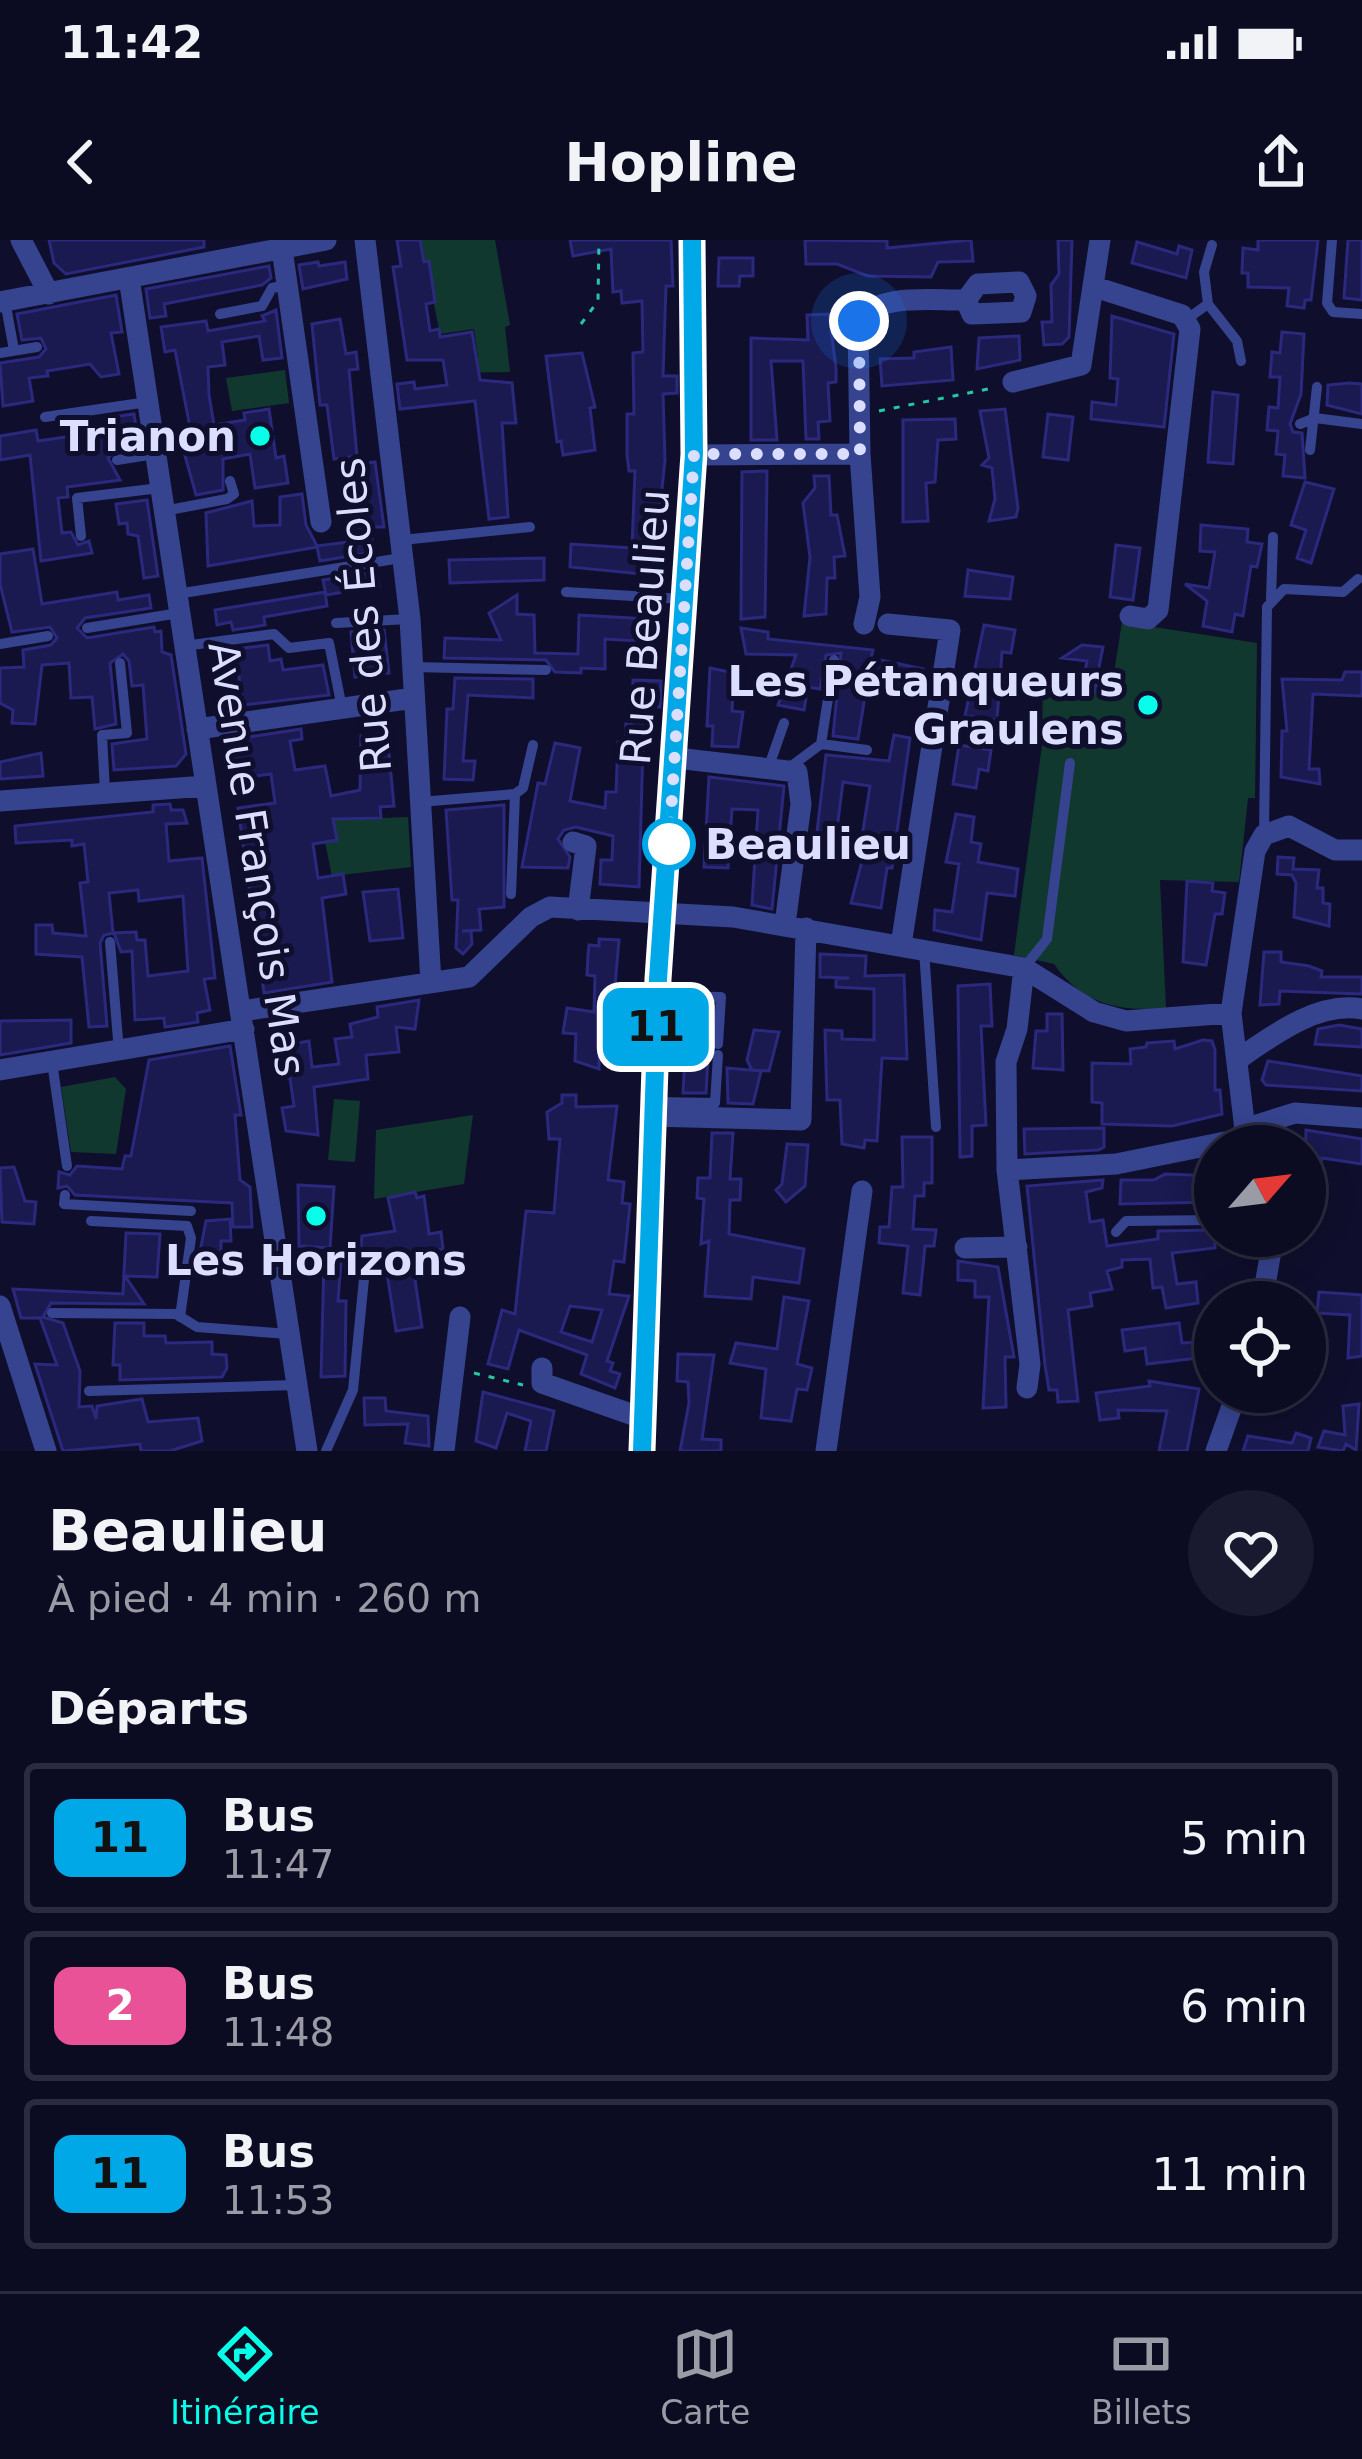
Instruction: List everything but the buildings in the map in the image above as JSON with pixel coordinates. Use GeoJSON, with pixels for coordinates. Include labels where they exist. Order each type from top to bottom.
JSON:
{"type":"FeatureCollection","features":[{"type":"Feature","properties":{"kind":"street"},"geometry":{"type":"LineString","coordinates":[[20,240],[49,294]]}},
{"type":"Feature","properties":{"kind":"street"},"geometry":{"type":"LineString","coordinates":[[3,301],[129,278],[257,246],[282,248],[326,240]]}},
{"type":"Feature","properties":{"kind":"street","name":"Rue des Écoles"},"geometry":{"type":"LineString","coordinates":[[365,240],[410,619],[431,983]]}},
{"type":"Feature","properties":{"kind":"street","name":"Rue Beaulieu"},"geometry":{"type":"LineString","coordinates":[[642,1451],[657,996],[694,454],[692,240]]}},
{"type":"Feature","properties":{"kind":"street"},"geometry":{"type":"LineString","coordinates":[[1013,382],[1081,365],[1100,240]]}},
{"type":"Feature","properties":{"kind":"street"},"geometry":{"type":"LineString","coordinates":[[282,248],[321,523]]}},
{"type":"Feature","properties":{"kind":"street","name":"Avenue François Mas"},"geometry":{"type":"LineString","coordinates":[[129,278],[307,1451]]}},
{"type":"Feature","properties":{"kind":"street"},"geometry":{"type":"LineString","coordinates":[[1096,287],[1186,319],[1190,329],[1158,610],[1148,619],[1130,616]]}},
{"type":"Feature","properties":{"kind":"street"},"geometry":{"type":"LineString","coordinates":[[912,948],[950,630],[876,624],[869,597],[856,332],[865,313],[892,302],[966,300]]}},
{"type":"Feature","properties":{"kind":"street"},"geometry":{"type":"LineString","coordinates":[[694,454],[860,454]]}},
{"type":"Feature","properties":{"kind":"street"},"geometry":{"type":"LineString","coordinates":[[197,729],[414,698]]}},
{"type":"Feature","properties":{"kind":"street"},"geometry":{"type":"LineString","coordinates":[[652,1109],[801,1120],[796,926],[802,782],[780,767],[676,758]]}},
{"type":"Feature","properties":{"kind":"street"},"geometry":{"type":"LineString","coordinates":[[0,801],[206,786]]}},
{"type":"Feature","properties":{"kind":"street"},"geometry":{"type":"LineString","coordinates":[[1244,1125],[1231,1012],[1256,851],[1264,835],[1289,826],[1335,850],[1362,850]]}},
{"type":"Feature","properties":{"kind":"street"},"geometry":{"type":"LineString","coordinates":[[573,842],[586,846],[578,910]]}},
{"type":"Feature","properties":{"kind":"street"},"geometry":{"type":"LineString","coordinates":[[0,1070],[119,1052],[243,1020],[469,977],[541,910],[796,926],[1024,968],[1094,1012],[1126,1021],[1231,1012]]}},
{"type":"Feature","properties":{"kind":"street"},"geometry":{"type":"LineString","coordinates":[[1024,968],[1017,1029],[1006,1062],[1007,1171],[1030,1364],[1027,1388]]}},
{"type":"Feature","properties":{"kind":"street"},"geometry":{"type":"LineString","coordinates":[[1237,1060],[1281,1030],[1321,1013],[1341,1005],[1362,1009]]}},
{"type":"Feature","properties":{"kind":"street"},"geometry":{"type":"LineString","coordinates":[[1271,1125],[1295,1113],[1362,1118]]}},
{"type":"Feature","properties":{"kind":"street"},"geometry":{"type":"LineString","coordinates":[[1007,1171],[1117,1164],[1194,1148]]}},
{"type":"Feature","properties":{"kind":"street"},"geometry":{"type":"LineString","coordinates":[[826,1451],[862,1191]]}},
{"type":"Feature","properties":{"kind":"street"},"geometry":{"type":"LineString","coordinates":[[965,1248],[1017,1247]]}},
{"type":"Feature","properties":{"kind":"street"},"geometry":{"type":"LineString","coordinates":[[0,1306],[46,1451]]}},
{"type":"Feature","properties":{"kind":"street"},"geometry":{"type":"LineString","coordinates":[[444,1451],[460,1317]]}},
{"type":"Feature","properties":{"kind":"street"},"geometry":{"type":"LineString","coordinates":[[542,1376],[643,1418]]}},
{"type":"Feature","properties":{"kind":"street"},"geometry":{"type":"LineString","coordinates":[[1216,1451],[1230,1413]]}},
{"type":"Feature","properties":{"kind":"lane"},"geometry":{"type":"LineString","coordinates":[[1332,240],[1327,302],[1333,311],[1362,314]]}},
{"type":"Feature","properties":{"kind":"lane"},"geometry":{"type":"LineString","coordinates":[[1212,245],[1204,272],[1208,304],[1237,340],[1241,361]]}},
{"type":"Feature","properties":{"kind":"lane"},"geometry":{"type":"LineString","coordinates":[[220,314],[262,306],[272,288],[286,285]]}},
{"type":"Feature","properties":{"kind":"lane"},"geometry":{"type":"LineString","coordinates":[[3,301],[7,352],[37,346]]}},
{"type":"Feature","properties":{"kind":"lane"},"geometry":{"type":"LineString","coordinates":[[1186,319],[1208,304]]}},
{"type":"Feature","properties":{"kind":"lane"},"geometry":{"type":"LineString","coordinates":[[1310,450],[1317,387]]}},
{"type":"Feature","properties":{"kind":"lane"},"geometry":{"type":"LineString","coordinates":[[44,417],[148,401]]}},
{"type":"Feature","properties":{"kind":"lane"},"geometry":{"type":"LineString","coordinates":[[1300,424],[1315,418],[1362,424]]}},
{"type":"Feature","properties":{"kind":"lane"},"geometry":{"type":"LineString","coordinates":[[117,460],[155,454]]}},
{"type":"Feature","properties":{"kind":"lane"},"geometry":{"type":"LineString","coordinates":[[164,512],[227,499],[235,490],[230,481]]}},
{"type":"Feature","properties":{"kind":"lane"},"geometry":{"type":"LineString","coordinates":[[81,536],[77,498],[160,488]]}},
{"type":"Feature","properties":{"kind":"lane"},"geometry":{"type":"LineString","coordinates":[[87,628],[400,549],[530,527]]}},
{"type":"Feature","properties":{"kind":"lane"},"geometry":{"type":"LineString","coordinates":[[1264,835],[1264,625],[1271,599],[1273,537]]}},
{"type":"Feature","properties":{"kind":"lane"},"geometry":{"type":"LineString","coordinates":[[1271,599],[1284,590],[1343,592],[1358,579]]}},
{"type":"Feature","properties":{"kind":"lane"},"geometry":{"type":"LineString","coordinates":[[566,592],[687,599]]}},
{"type":"Feature","properties":{"kind":"lane"},"geometry":{"type":"LineString","coordinates":[[336,623],[410,619]]}},
{"type":"Feature","properties":{"kind":"lane"},"geometry":{"type":"LineString","coordinates":[[184,646],[274,634],[289,648],[329,643],[342,709]]}},
{"type":"Feature","properties":{"kind":"lane"},"geometry":{"type":"LineString","coordinates":[[0,644],[48,636]]}},
{"type":"Feature","properties":{"kind":"lane"},"geometry":{"type":"LineString","coordinates":[[821,744],[834,660]]}},
{"type":"Feature","properties":{"kind":"lane"},"geometry":{"type":"LineString","coordinates":[[106,795],[102,735],[127,734],[120,663]]}},
{"type":"Feature","properties":{"kind":"lane"},"geometry":{"type":"LineString","coordinates":[[413,667],[546,670]]}},
{"type":"Feature","properties":{"kind":"lane"},"geometry":{"type":"LineString","coordinates":[[780,767],[784,723]]}},
{"type":"Feature","properties":{"kind":"lane"},"geometry":{"type":"LineString","coordinates":[[780,767],[821,744],[867,750]]}},
{"type":"Feature","properties":{"kind":"lane"},"geometry":{"type":"LineString","coordinates":[[420,802],[515,794],[523,788],[533,745]]}},
{"type":"Feature","properties":{"kind":"lane"},"geometry":{"type":"LineString","coordinates":[[1024,968],[1047,939],[1070,763]]}},
{"type":"Feature","properties":{"kind":"lane"},"geometry":{"type":"LineString","coordinates":[[511,894],[515,794]]}},
{"type":"Feature","properties":{"kind":"lane"},"geometry":{"type":"LineString","coordinates":[[110,942],[119,1052]]}},
{"type":"Feature","properties":{"kind":"lane"},"geometry":{"type":"LineString","coordinates":[[912,948],[936,1127]]}},
{"type":"Feature","properties":{"kind":"lane"},"geometry":{"type":"LineString","coordinates":[[652,1109],[715,1103],[721,997],[657,996]]}},
{"type":"Feature","properties":{"kind":"lane"},"geometry":{"type":"LineString","coordinates":[[52,1062],[67,1166]]}},
{"type":"Feature","properties":{"kind":"lane"},"geometry":{"type":"LineString","coordinates":[[65,1195],[64,1204],[191,1210]]}},
{"type":"Feature","properties":{"kind":"lane"},"geometry":{"type":"LineString","coordinates":[[1116,1232],[1126,1221],[1194,1220]]}},
{"type":"Feature","properties":{"kind":"lane"},"geometry":{"type":"LineString","coordinates":[[91,1221],[187,1226],[191,1238],[180,1317]]}},
{"type":"Feature","properties":{"kind":"lane"},"geometry":{"type":"LineString","coordinates":[[326,1451],[353,1390],[364,1279]]}},
{"type":"Feature","properties":{"kind":"lane"},"geometry":{"type":"LineString","coordinates":[[52,1313],[180,1317],[197,1328],[288,1334]]}},
{"type":"Feature","properties":{"kind":"lane"},"geometry":{"type":"LineString","coordinates":[[89,1391],[295,1384]]}},
{"type":"Feature","properties":{"kind":"path"},"geometry":{"type":"LineString","coordinates":[[581,324],[598,301],[599,240]]}},
{"type":"Feature","properties":{"kind":"path"},"geometry":{"type":"LineString","coordinates":[[859,414],[1013,382]]}},
{"type":"Feature","properties":{"kind":"path"},"geometry":{"type":"LineString","coordinates":[[455,1368],[512,1385],[542,1376]]}},
{"type":"Feature","properties":{"kind":"green space"},"geometry":{"type":"Polygon","coordinates":[[[421,240],[495,240],[510,325],[505,327],[510,372],[445,373],[444,364],[478,358],[474,329],[440,334],[421,240]]]}},
{"type":"Feature","properties":{"kind":"green space"},"geometry":{"type":"Polygon","coordinates":[[[285,370],[289,403],[232,411],[226,378],[285,370]]]}},
{"type":"Feature","properties":{"kind":"green space"},"geometry":{"type":"Polygon","coordinates":[[[1122,622],[1257,643],[1255,798],[1248,798],[1239,882],[1160,880],[1166,1008],[1103,1002],[1077,988],[1054,964],[1014,955],[1042,745],[1043,675],[1112,686],[1122,622]]]}},
{"type":"Feature","properties":{"kind":"green space"},"geometry":{"type":"Polygon","coordinates":[[[408,817],[411,867],[332,876],[325,842],[337,840],[334,820],[408,817]]]}},
{"type":"Feature","properties":{"kind":"green space"},"geometry":{"type":"Polygon","coordinates":[[[115,1077],[126,1089],[116,1154],[71,1152],[61,1087],[115,1077]]]}},
{"type":"Feature","properties":{"kind":"green space"},"geometry":{"type":"Polygon","coordinates":[[[334,1099],[360,1101],[355,1162],[328,1160],[334,1099]]]}},
{"type":"Feature","properties":{"kind":"green space"},"geometry":{"type":"Polygon","coordinates":[[[473,1115],[464,1184],[374,1199],[376,1130],[473,1115]]]}},
{"type":"Feature","properties":{"kind":"bus line","name":"11"},"geometry":{"type":"LineString","coordinates":[[642,1451],[658,979],[686,624],[697,392],[692,240]]}},
{"type":"Feature","properties":{"kind":"place","name":"Trianon"},"geometry":{"type":"Point","coordinates":[260,436]}},
{"type":"Feature","properties":{"kind":"place","name":"Les Pétanqueurs Graulens"},"geometry":{"type":"Point","coordinates":[1148,705]}},
{"type":"Feature","properties":{"kind":"place","name":"Beaulieu"},"geometry":{"type":"Point","coordinates":[669,844]}},
{"type":"Feature","properties":{"kind":"place","name":"Les Horizons"},"geometry":{"type":"Point","coordinates":[316,1216]}},
{"type":"Feature","properties":{"kind":"route"},"geometry":{"type":"LineString","coordinates":[[669,844],[694,454],[860,454],[859,321]]}}]}
